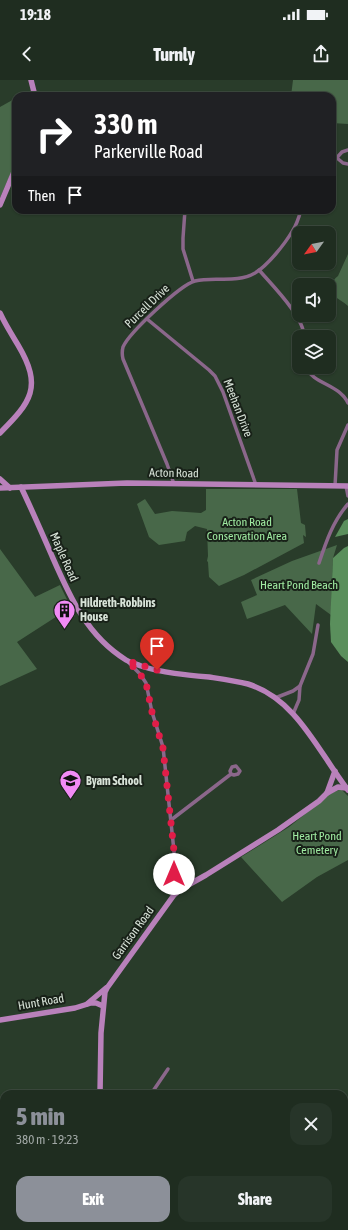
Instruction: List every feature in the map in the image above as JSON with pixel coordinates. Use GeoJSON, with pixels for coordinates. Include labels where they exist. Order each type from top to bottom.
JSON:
{"type":"FeatureCollection","features":[{"type":"Feature","properties":{"kind":"main road"},"geometry":{"type":"LineString","coordinates":[[31,80],[34,92]]}},
{"type":"Feature","properties":{"kind":"main road"},"geometry":{"type":"LineString","coordinates":[[0,204],[12,176]]}},
{"type":"Feature","properties":{"kind":"main road"},"geometry":{"type":"LineString","coordinates":[[0,313],[31,370],[32,383],[30,394],[25,405],[0,434]]}},
{"type":"Feature","properties":{"kind":"main road"},"geometry":{"type":"LineString","coordinates":[[0,479],[10,488]]}},
{"type":"Feature","properties":{"kind":"main road","name":"Acton Road"},"geometry":{"type":"LineString","coordinates":[[0,488],[121,483],[347,486]]}},
{"type":"Feature","properties":{"kind":"main road","name":"Maple Road"},"geometry":{"type":"LineString","coordinates":[[21,487],[70,598],[77,610],[85,622],[104,642],[128,661]]}},
{"type":"Feature","properties":{"kind":"main road"},"geometry":{"type":"LineString","coordinates":[[128,661],[168,673],[218,678],[248,684],[275,698],[303,725],[347,789]]}},
{"type":"Feature","properties":{"kind":"main road"},"geometry":{"type":"LineString","coordinates":[[327,793],[335,771]]}},
{"type":"Feature","properties":{"kind":"main road","name":"Garrison Road"},"geometry":{"type":"LineString","coordinates":[[100,1090],[100,1045],[103,1006],[107,988],[174,895],[181,889],[217,869],[278,830],[327,793],[338,787],[347,789]]}},
{"type":"Feature","properties":{"kind":"main road","name":"Hunt Road"},"geometry":{"type":"LineString","coordinates":[[86,1004],[107,988]]}},
{"type":"Feature","properties":{"kind":"main road","name":"Hunt Road"},"geometry":{"type":"LineString","coordinates":[[0,1020],[75,1008],[86,1004],[96,1003],[103,1006]]}},
{"type":"Feature","properties":{"kind":"street"},"geometry":{"type":"LineString","coordinates":[[348,150],[343,151],[337,158],[343,163],[348,164]]}},
{"type":"Feature","properties":{"kind":"street"},"geometry":{"type":"LineString","coordinates":[[185,214],[183,249],[193,281]]}},
{"type":"Feature","properties":{"kind":"street","name":"Purcell Drive"},"geometry":{"type":"LineString","coordinates":[[174,484],[123,359],[123,348],[133,333],[147,319],[178,290],[193,281],[214,278],[241,278],[259,270],[291,234],[300,214]]}},
{"type":"Feature","properties":{"kind":"street"},"geometry":{"type":"LineString","coordinates":[[259,270],[298,318],[304,330]]}},
{"type":"Feature","properties":{"kind":"street","name":"Meehan Drive"},"geometry":{"type":"LineString","coordinates":[[147,319],[215,376],[223,392],[256,485]]}},
{"type":"Feature","properties":{"kind":"street"},"geometry":{"type":"LineString","coordinates":[[311,374],[314,378],[340,391],[348,403]]}},
{"type":"Feature","properties":{"kind":"street"},"geometry":{"type":"LineString","coordinates":[[335,486],[337,450],[348,425]]}},
{"type":"Feature","properties":{"kind":"street"},"geometry":{"type":"LineString","coordinates":[[347,486],[348,496]]}},
{"type":"Feature","properties":{"kind":"street"},"geometry":{"type":"LineString","coordinates":[[320,563],[327,538],[336,521],[348,504]]}},
{"type":"Feature","properties":{"kind":"street"},"geometry":{"type":"LineString","coordinates":[[293,714],[299,700],[300,686],[313,654],[318,625]]}},
{"type":"Feature","properties":{"kind":"street","name":"Maple Road"},"geometry":{"type":"LineString","coordinates":[[128,661],[140,674],[147,689],[163,748],[175,863],[174,895]]}},
{"type":"Feature","properties":{"kind":"street"},"geometry":{"type":"LineString","coordinates":[[275,698],[293,691],[300,686]]}},
{"type":"Feature","properties":{"kind":"street"},"geometry":{"type":"LineString","coordinates":[[171,820],[231,774]]}},
{"type":"Feature","properties":{"kind":"street"},"geometry":{"type":"LineString","coordinates":[[154,1090],[168,1069]]}},
{"type":"Feature","properties":{"kind":"green space"},"geometry":{"type":"Polygon","coordinates":[[[293,80],[348,80],[348,124],[336,123],[336,92],[292,92],[293,80]]]}},
{"type":"Feature","properties":{"kind":"green space"},"geometry":{"type":"Polygon","coordinates":[[[12,100],[12,170],[0,198],[0,107],[12,100]]]}},
{"type":"Feature","properties":{"kind":"green space"},"geometry":{"type":"Polygon","coordinates":[[[348,254],[348,306],[336,297],[336,278],[348,254]]]}},
{"type":"Feature","properties":{"kind":"green space","name":"Acton Road Conservation Area"},"geometry":{"type":"Polygon","coordinates":[[[206,489],[297,489],[301,523],[305,525],[306,537],[303,535],[304,543],[244,575],[219,586],[209,577],[207,561],[207,529],[195,526],[187,532],[185,541],[159,545],[149,537],[137,504],[145,499],[155,514],[172,511],[201,513],[206,510],[206,489]]]}},
{"type":"Feature","properties":{"kind":"green space","name":"Heart Pond Beach"},"geometry":{"type":"Polygon","coordinates":[[[337,545],[333,558],[331,615],[316,604],[312,634],[285,605],[247,619],[241,602],[257,595],[251,580],[292,561],[337,545]]]}},
{"type":"Feature","properties":{"kind":"green space"},"geometry":{"type":"Polygon","coordinates":[[[0,549],[35,597],[60,585],[75,616],[69,619],[62,613],[17,642],[37,669],[0,686],[0,549]]]}},
{"type":"Feature","properties":{"kind":"green space","name":"Heart Pond Cemetery"},"geometry":{"type":"Polygon","coordinates":[[[341,789],[348,796],[348,860],[317,877],[282,902],[241,857],[289,827],[330,794],[341,789]]]}},
{"type":"Feature","properties":{"kind":"shaded area"},"geometry":{"type":"Polygon","coordinates":[[[348,519],[348,534],[335,537],[344,521],[348,519]]]}},
{"type":"Feature","properties":{"kind":"shaded area"},"geometry":{"type":"Polygon","coordinates":[[[348,546],[348,662],[341,656],[331,642],[330,624],[333,558],[348,546]]]}},
{"type":"Feature","properties":{"kind":"place","name":"Hildreth-Robbins House"},"geometry":{"type":"Point","coordinates":[65,630]}},
{"type":"Feature","properties":{"kind":"place","name":"Byam School"},"geometry":{"type":"Point","coordinates":[71,800]}},
{"type":"Feature","properties":{"kind":"route"},"geometry":{"type":"LineString","coordinates":[[157,670],[128,661],[146,683],[154,720],[163,748],[174,851],[174,874]]}}]}
